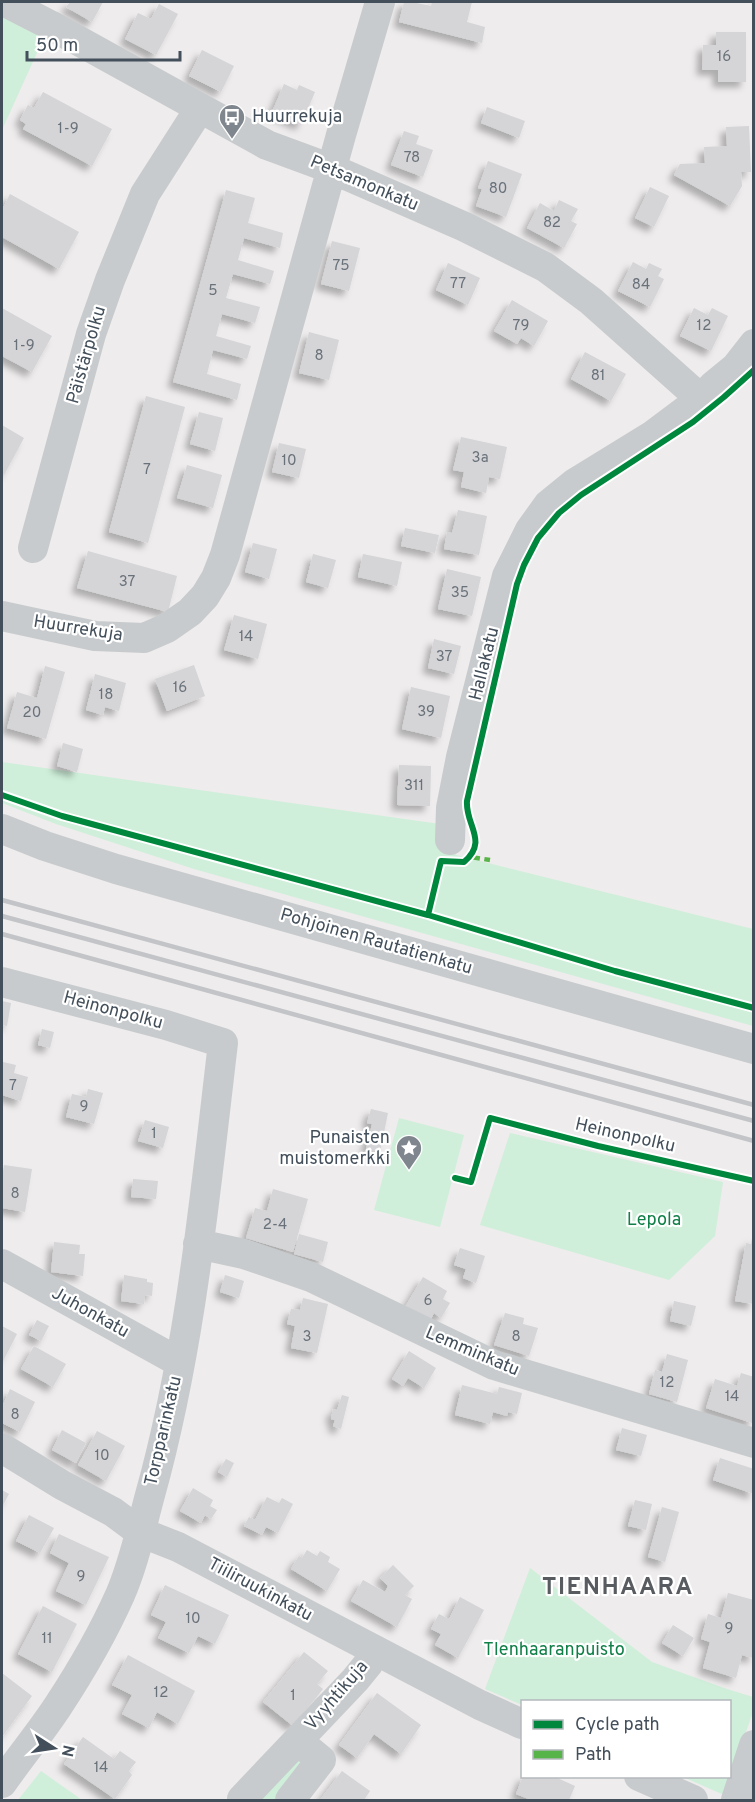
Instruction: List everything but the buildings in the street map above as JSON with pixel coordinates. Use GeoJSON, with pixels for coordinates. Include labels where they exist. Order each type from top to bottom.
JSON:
{"type":"FeatureCollection","features":[{"type":"Feature","properties":{"kind":"street","name":"Petsamonkatu"},"geometry":{"type":"LineString","coordinates":[[5,2],[267,145],[332,169],[465,226],[545,267],[591,301],[701,399]]}},
{"type":"Feature","properties":{"kind":"street","name":"Huurrekuja"},"geometry":{"type":"LineString","coordinates":[[2,616],[95,636],[144,638],[166,628],[190,612],[205,596],[216,578],[225,555],[380,2]]}},
{"type":"Feature","properties":{"kind":"street","name":"Päistärpolku"},"geometry":{"type":"LineString","coordinates":[[33,548],[92,333],[110,280],[145,194],[200,108]]}},
{"type":"Feature","properties":{"kind":"street","name":"Hallakatu"},"geometry":{"type":"LineString","coordinates":[[450,840],[451,808],[461,757],[507,576],[530,530],[548,505],[575,483],[653,435],[701,399],[736,367],[753,344]]}},
{"type":"Feature","properties":{"kind":"street","name":"Pohjoinen Rautatienkatu"},"geometry":{"type":"LineString","coordinates":[[2,829],[45,846],[116,869],[753,1049]]}},
{"type":"Feature","properties":{"kind":"street","name":"Heinonpolku"},"geometry":{"type":"LineString","coordinates":[[2,982],[166,1025],[223,1043]]}},
{"type":"Feature","properties":{"kind":"street","name":"Torpparinkatu"},"geometry":{"type":"LineString","coordinates":[[2,1783],[58,1707],[119,1596],[129,1571],[163,1449],[179,1362],[198,1244],[223,1043]]}},
{"type":"Feature","properties":{"kind":"street","name":"Lemminkatu"},"geometry":{"type":"LineString","coordinates":[[198,1244],[244,1254],[310,1277],[494,1365],[753,1443]]}},
{"type":"Feature","properties":{"kind":"street","name":"Juhonkatu"},"geometry":{"type":"LineString","coordinates":[[2,1264],[179,1362]]}},
{"type":"Feature","properties":{"kind":"street","name":"Tiiliruukinkatu"},"geometry":{"type":"LineString","coordinates":[[2,1448],[62,1485],[113,1512],[140,1532],[178,1547],[480,1705],[521,1724]]}},
{"type":"Feature","properties":{"kind":"street","name":"Vyyhtikuja"},"geometry":{"type":"LineString","coordinates":[[244,1800],[242,1799],[355,1680],[368,1664],[375,1650]]}},
{"type":"Feature","properties":{"kind":"street","name":"Vyyhtikuja"},"geometry":{"type":"LineString","coordinates":[[290,1800],[321,1760],[298,1741]]}},
{"type":"Feature","properties":{"kind":"street"},"geometry":{"type":"LineString","coordinates":[[736,1800],[753,1745]]}},
{"type":"Feature","properties":{"kind":"street"},"geometry":{"type":"LineString","coordinates":[[644,1778],[693,1800]]}},
{"type":"Feature","properties":{"kind":"green space"},"geometry":{"type":"Polygon","coordinates":[[[2,10],[46,33],[2,130],[2,10]]]}},
{"type":"Feature","properties":{"kind":"green space"},"geometry":{"type":"Polygon","coordinates":[[[2,762],[440,824],[441,836],[456,855],[753,929],[753,1026],[194,869],[56,824],[2,803],[2,762]]]}},
{"type":"Feature","properties":{"kind":"green space"},"geometry":{"type":"Polygon","coordinates":[[[399,1118],[464,1135],[440,1227],[374,1210],[399,1118]]]}},
{"type":"Feature","properties":{"kind":"green space","name":"Lepola"},"geometry":{"type":"Polygon","coordinates":[[[510,1133],[723,1182],[715,1236],[669,1280],[480,1225],[510,1133]]]}},
{"type":"Feature","properties":{"kind":"green space","name":"TIenhaaranpuisto"},"geometry":{"type":"Polygon","coordinates":[[[530,1568],[652,1662],[753,1697],[753,1712],[731,1775],[731,1700],[521,1700],[521,1705],[485,1689],[530,1568]]]}},
{"type":"Feature","properties":{"kind":"green space"},"geometry":{"type":"Polygon","coordinates":[[[305,1759],[281,1800],[259,1800],[290,1761],[305,1759]]]}},
{"type":"Feature","properties":{"kind":"green space"},"geometry":{"type":"Polygon","coordinates":[[[41,1771],[82,1800],[18,1800],[41,1771]]]}},
{"type":"Feature","properties":{"kind":"green space","name":"TIenhaaranpuisto"},"geometry":{"type":"Polygon","coordinates":[[[685,1778],[730,1778],[724,1795],[685,1778]]]}},
{"type":"Feature","properties":{"kind":"railway"},"geometry":{"type":"LineString","coordinates":[[2,900],[754,1105]]}},
{"type":"Feature","properties":{"kind":"railway"},"geometry":{"type":"LineString","coordinates":[[2,916],[754,1121]]}},
{"type":"Feature","properties":{"kind":"railway"},"geometry":{"type":"LineString","coordinates":[[2,934],[754,1141]]}},
{"type":"Feature","properties":{"kind":"marked path"},"geometry":{"type":"LineString","coordinates":[[471,857],[490,860]]}},
{"type":"Feature","properties":{"kind":"cycle path"},"geometry":{"type":"LineString","coordinates":[[428,915],[441,861],[464,862],[475,847],[467,801],[517,584],[538,538],[559,513],[581,495],[693,422],[754,370]]}},
{"type":"Feature","properties":{"kind":"cycle path"},"geometry":{"type":"LineString","coordinates":[[2,795],[62,816],[428,915],[615,971],[754,1008]]}},
{"type":"Feature","properties":{"kind":"cycle path"},"geometry":{"type":"LineString","coordinates":[[455,1178],[471,1182],[490,1118],[598,1146],[754,1181]]}},
{"type":"Feature","properties":{"kind":"place","name":"Huurrekuja"},"geometry":{"type":"Point","coordinates":[232,140]}},
{"type":"Feature","properties":{"kind":"place","name":"Punaisten muistomerkki"},"geometry":{"type":"Point","coordinates":[409,1171]}},
{"type":"Feature","properties":{"kind":"district","name":"TIENHAARA"},"geometry":{"type":"Point","coordinates":[618,1588]}}]}
